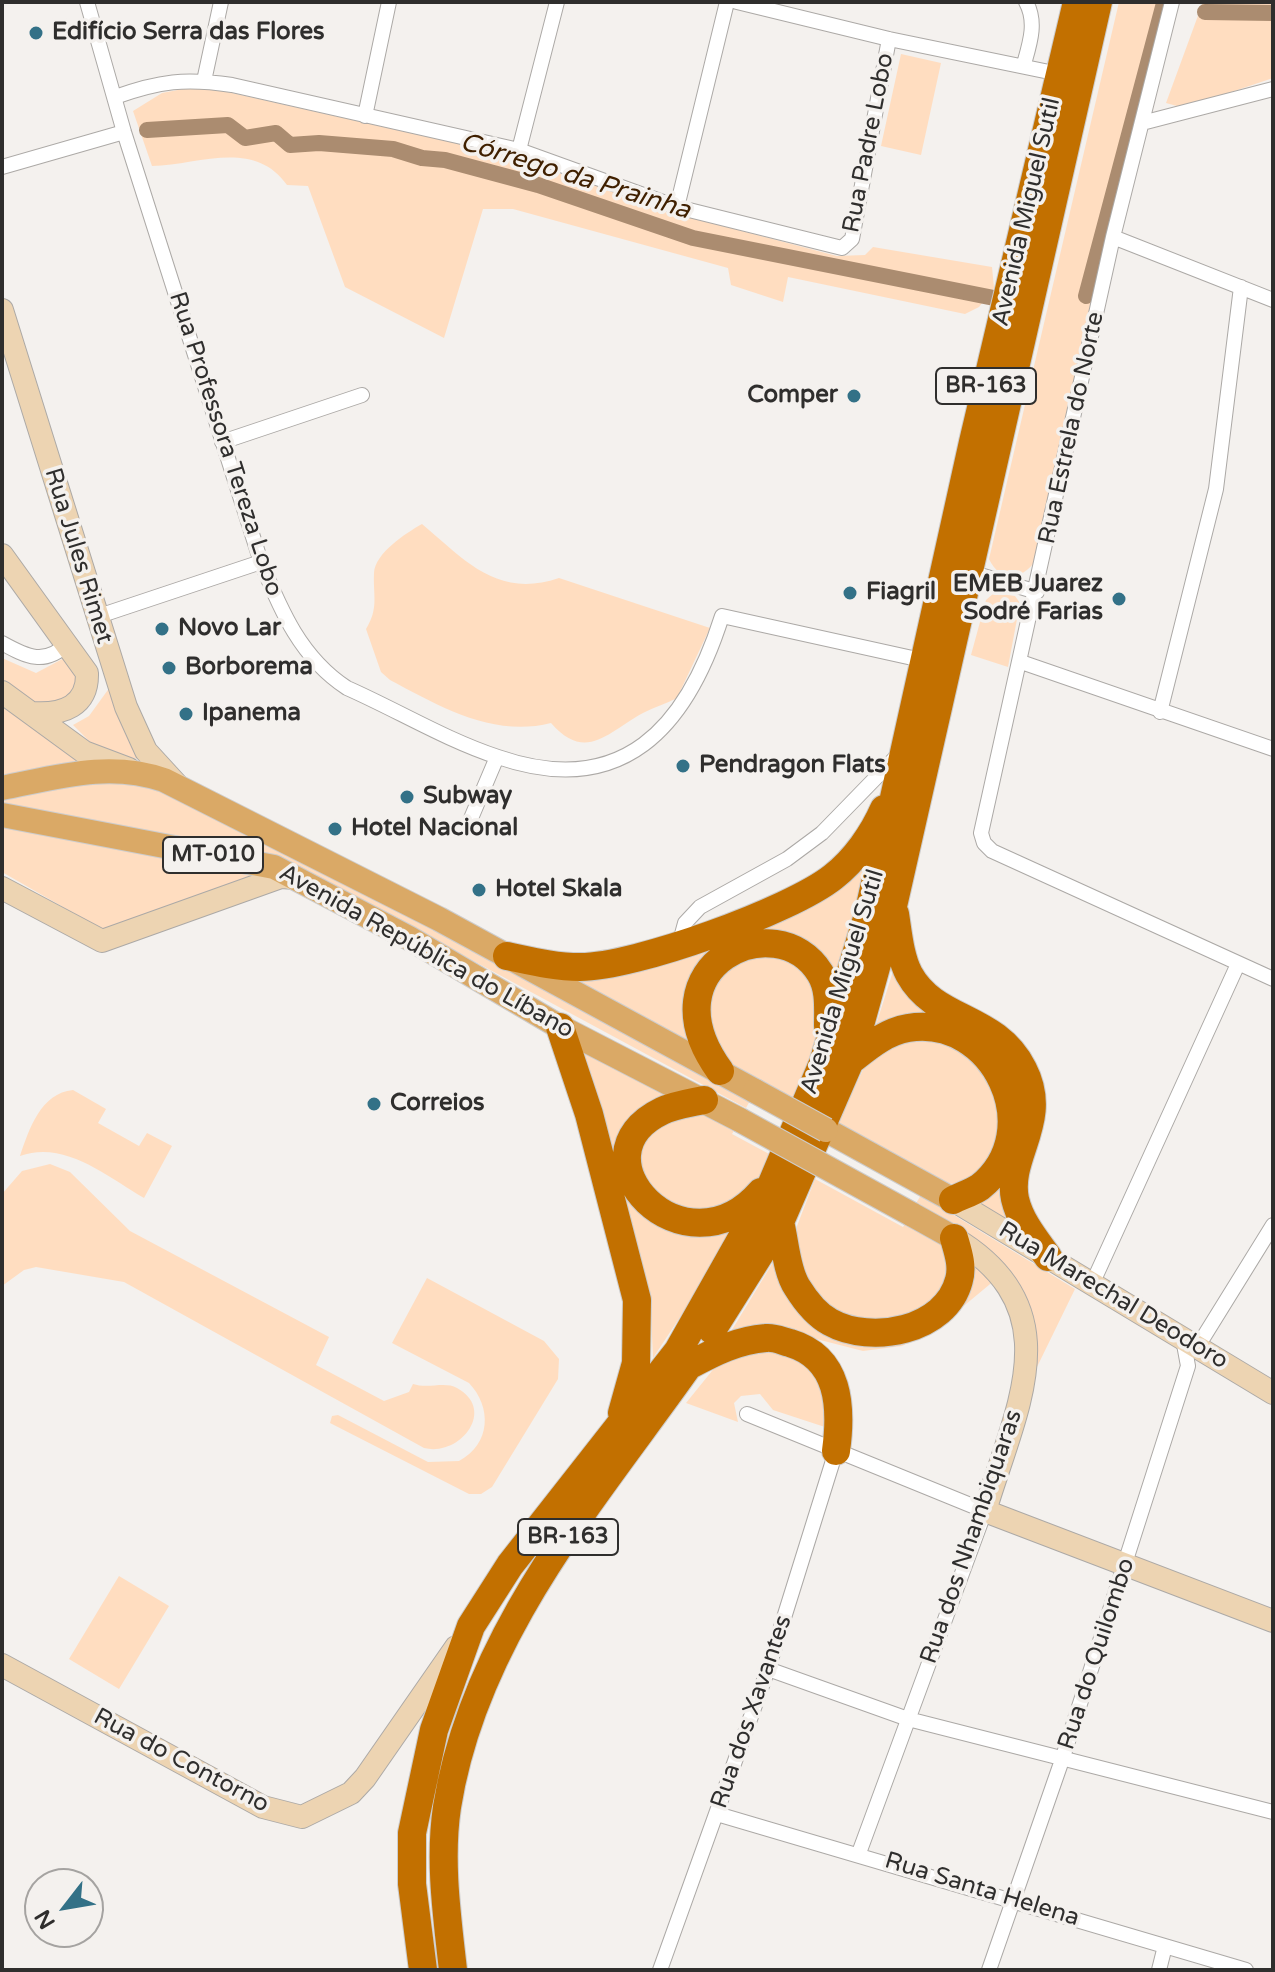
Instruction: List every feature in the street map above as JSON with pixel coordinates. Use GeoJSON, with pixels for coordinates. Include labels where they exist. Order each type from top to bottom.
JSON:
{"type":"FeatureCollection","features":[{"type":"Feature","properties":{"kind":"highway","name":"Avenida Miguel Sutil"},"geometry":{"type":"LineString","coordinates":[[423,1970],[412,1884],[412,1833],[434,1730],[471,1626],[510,1565],[678,1351],[731,1261],[777,1173],[793,1135],[839,1054],[1077,2]]}},
{"type":"Feature","properties":{"kind":"highway","name":"Avenida Miguel Sutil"},"geometry":{"type":"LineString","coordinates":[[453,1970],[444,1893],[447,1809],[462,1742],[481,1682],[522,1602],[690,1365],[780,1222],[893,906],[1098,2]]}},
{"type":"Feature","properties":{"kind":"highway"},"geometry":{"type":"LineString","coordinates":[[507,956],[582,967],[678,946],[809,892],[834,877],[854,856],[878,822],[901,772]]}},
{"type":"Feature","properties":{"kind":"highway"},"geometry":{"type":"LineString","coordinates":[[893,906],[908,973],[927,998],[983,1025],[1009,1047],[1024,1070],[1033,1100],[1015,1197],[1024,1224],[1048,1257]]}},
{"type":"Feature","properties":{"kind":"highway"},"geometry":{"type":"LineString","coordinates":[[720,1071],[704,1048],[695,1023],[697,997],[707,972],[726,954],[751,944],[778,944],[803,953],[820,973],[829,998],[839,1054],[908,1028],[942,1029],[973,1042],[997,1065],[1010,1096],[1012,1129],[1002,1161],[980,1187],[953,1200]]}},
{"type":"Feature","properties":{"kind":"highway"},"geometry":{"type":"LineString","coordinates":[[560,1027],[589,1114],[637,1300],[636,1363],[624,1408],[606,1443]]}},
{"type":"Feature","properties":{"kind":"highway"},"geometry":{"type":"LineString","coordinates":[[704,1100],[662,1112],[644,1124],[632,1140],[625,1160],[631,1181],[645,1201],[666,1216],[693,1223],[719,1221],[743,1212],[777,1173]]}},
{"type":"Feature","properties":{"kind":"highway"},"geometry":{"type":"LineString","coordinates":[[780,1222],[794,1283],[810,1306],[830,1322],[858,1332],[889,1332],[917,1326],[936,1314],[951,1298],[959,1281],[961,1264],[954,1238]]}},
{"type":"Feature","properties":{"kind":"highway"},"geometry":{"type":"LineString","coordinates":[[690,1365],[728,1346],[769,1337],[806,1348],[833,1377],[841,1415],[836,1451]]}},
{"type":"Feature","properties":{"kind":"main road","name":"Avenida República do Líbano"},"geometry":{"type":"LineString","coordinates":[[2,788],[98,769],[134,771],[180,787],[507,956],[720,1071]]}},
{"type":"Feature","properties":{"kind":"main road","name":"Avenida República do Líbano"},"geometry":{"type":"LineString","coordinates":[[2,815],[274,867],[431,950],[560,1027],[704,1100],[954,1238]]}},
{"type":"Feature","properties":{"kind":"main road","name":"MT-010"},"geometry":{"type":"LineString","coordinates":[[720,1071],[953,1200]]}},
{"type":"Feature","properties":{"kind":"street","name":"Rua Professora Tereza Lobo"},"geometry":{"type":"LineString","coordinates":[[87,2],[124,132],[261,562],[288,625],[327,675],[347,688],[497,757],[543,767],[568,768],[601,766],[631,754],[664,730],[689,696],[722,616],[926,661]]}},
{"type":"Feature","properties":{"kind":"street"},"geometry":{"type":"LineString","coordinates":[[204,81],[221,2]]}},
{"type":"Feature","properties":{"kind":"street"},"geometry":{"type":"LineString","coordinates":[[365,116],[389,2]]}},
{"type":"Feature","properties":{"kind":"street"},"geometry":{"type":"LineString","coordinates":[[519,150],[557,2]]}},
{"type":"Feature","properties":{"kind":"street"},"geometry":{"type":"LineString","coordinates":[[115,97],[164,81],[204,81],[519,150],[677,207],[727,2]]}},
{"type":"Feature","properties":{"kind":"street"},"geometry":{"type":"LineString","coordinates":[[737,2],[889,39],[1024,64],[1059,74]]}},
{"type":"Feature","properties":{"kind":"street"},"geometry":{"type":"LineString","coordinates":[[1024,64],[1032,37],[1032,12],[1026,2]]}},
{"type":"Feature","properties":{"kind":"street","name":"Rua Estrela do Norte"},"geometry":{"type":"LineString","coordinates":[[1172,2],[1113,237],[1037,592],[981,826],[984,843],[992,851],[1238,964]]}},
{"type":"Feature","properties":{"kind":"street","name":"Rua Padre Lobo"},"geometry":{"type":"LineString","coordinates":[[677,207],[839,248],[848,245],[889,39]]}},
{"type":"Feature","properties":{"kind":"street"},"geometry":{"type":"LineString","coordinates":[[1142,123],[1273,89]]}},
{"type":"Feature","properties":{"kind":"street"},"geometry":{"type":"LineString","coordinates":[[2,167],[124,132]]}},
{"type":"Feature","properties":{"kind":"street"},"geometry":{"type":"LineString","coordinates":[[1113,237],[1273,300]]}},
{"type":"Feature","properties":{"kind":"street"},"geometry":{"type":"LineString","coordinates":[[1160,712],[1216,489],[1241,287]]}},
{"type":"Feature","properties":{"kind":"street","name":"Rua Jules Rimet"},"geometry":{"type":"LineString","coordinates":[[2,310],[96,617],[141,742],[180,787]]}},
{"type":"Feature","properties":{"kind":"street"},"geometry":{"type":"LineString","coordinates":[[222,442],[362,395]]}},
{"type":"Feature","properties":{"kind":"street"},"geometry":{"type":"LineString","coordinates":[[2,555],[87,673],[87,689],[70,709],[33,713]]}},
{"type":"Feature","properties":{"kind":"street"},"geometry":{"type":"LineString","coordinates":[[96,617],[261,562]]}},
{"type":"Feature","properties":{"kind":"street"},"geometry":{"type":"LineString","coordinates":[[970,572],[1037,592]]}},
{"type":"Feature","properties":{"kind":"street"},"geometry":{"type":"LineString","coordinates":[[2,643],[37,659],[57,653],[68,643]]}},
{"type":"Feature","properties":{"kind":"street"},"geometry":{"type":"LineString","coordinates":[[1021,662],[1273,749]]}},
{"type":"Feature","properties":{"kind":"street"},"geometry":{"type":"LineString","coordinates":[[2,692],[84,752],[134,771]]}},
{"type":"Feature","properties":{"kind":"street"},"geometry":{"type":"LineString","coordinates":[[678,946],[685,923],[700,907],[787,859],[822,833],[876,781],[908,743]]}},
{"type":"Feature","properties":{"kind":"street"},"geometry":{"type":"LineString","coordinates":[[469,823],[497,757]]}},
{"type":"Feature","properties":{"kind":"street"},"geometry":{"type":"LineString","coordinates":[[2,888],[102,941],[270,881],[296,878]]}},
{"type":"Feature","properties":{"kind":"street"},"geometry":{"type":"LineString","coordinates":[[1093,1282],[1238,964],[1273,979]]}},
{"type":"Feature","properties":{"kind":"street","name":"Rua Marechal Deodoro"},"geometry":{"type":"LineString","coordinates":[[953,1200],[1190,1340],[1273,1393]]}},
{"type":"Feature","properties":{"kind":"street"},"geometry":{"type":"LineString","coordinates":[[1190,1340],[1273,1225]]}},
{"type":"Feature","properties":{"kind":"street","name":"Rua dos Nhambiquaras"},"geometry":{"type":"LineString","coordinates":[[859,1853],[985,1511],[1022,1389],[1029,1348],[1019,1306],[1007,1282],[984,1256],[954,1238]]}},
{"type":"Feature","properties":{"kind":"street","name":"Rua do Quilombo"},"geometry":{"type":"LineString","coordinates":[[989,1970],[1125,1567],[1188,1366],[1190,1340]]}},
{"type":"Feature","properties":{"kind":"street"},"geometry":{"type":"LineString","coordinates":[[1250,1378],[1273,1380]]}},
{"type":"Feature","properties":{"kind":"street"},"geometry":{"type":"LineString","coordinates":[[747,1414],[1125,1567],[1273,1621]]}},
{"type":"Feature","properties":{"kind":"street","name":"Rua dos Xavantes"},"geometry":{"type":"LineString","coordinates":[[660,1970],[768,1669],[836,1451]]}},
{"type":"Feature","properties":{"kind":"street","name":"Rua do Contorno"},"geometry":{"type":"LineString","coordinates":[[2,1665],[263,1807],[302,1817],[351,1793],[365,1778],[471,1626]]}},
{"type":"Feature","properties":{"kind":"street"},"geometry":{"type":"LineString","coordinates":[[768,1669],[908,1719],[1273,1812]]}},
{"type":"Feature","properties":{"kind":"street","name":"Rua Santa Helena"},"geometry":{"type":"LineString","coordinates":[[717,1814],[859,1853],[1246,1970]]}},
{"type":"Feature","properties":{"kind":"street"},"geometry":{"type":"LineString","coordinates":[[1159,1970],[1165,1946]]}},
{"type":"Feature","properties":{"kind":"shaded area"},"geometry":{"type":"Polygon","coordinates":[[[1119,2],[1166,2],[1111,213],[1036,560],[1025,572],[1005,575],[989,559],[1119,2]]]}},
{"type":"Feature","properties":{"kind":"shaded area"},"geometry":{"type":"Polygon","coordinates":[[[1203,2],[1273,2],[1273,78],[1184,108],[1166,103],[1203,2]]]}},
{"type":"Feature","properties":{"kind":"shaded area"},"geometry":{"type":"Polygon","coordinates":[[[901,54],[941,63],[921,155],[881,146],[901,54]]]}},
{"type":"Feature","properties":{"kind":"shaded area"},"geometry":{"type":"Polygon","coordinates":[[[188,88],[219,90],[491,151],[712,223],[837,256],[865,255],[873,247],[992,267],[994,288],[979,307],[965,314],[788,277],[783,302],[731,285],[728,268],[513,209],[483,209],[444,338],[345,287],[308,186],[287,185],[274,171],[242,158],[152,166],[133,111],[162,93],[188,88]]]}},
{"type":"Feature","properties":{"kind":"shaded area"},"geometry":{"type":"Polygon","coordinates":[[[422,524],[468,562],[500,580],[537,583],[559,578],[710,628],[677,698],[643,713],[608,735],[586,742],[575,741],[551,723],[529,727],[508,726],[467,717],[390,680],[381,672],[366,629],[374,608],[374,573],[385,551],[422,524]]]}},
{"type":"Feature","properties":{"kind":"shaded area"},"geometry":{"type":"Polygon","coordinates":[[[994,593],[1015,596],[1020,603],[1008,667],[971,655],[986,600],[994,593]]]}},
{"type":"Feature","properties":{"kind":"shaded area"},"geometry":{"type":"Polygon","coordinates":[[[68,656],[74,658],[78,691],[46,710],[2,683],[2,658],[36,673],[68,656]]]}},
{"type":"Feature","properties":{"kind":"shaded area"},"geometry":{"type":"Polygon","coordinates":[[[110,687],[146,761],[97,749],[73,725],[89,716],[110,687]]]}},
{"type":"Feature","properties":{"kind":"shaded area"},"geometry":{"type":"Polygon","coordinates":[[[2,698],[86,764],[2,782],[2,698]]]}},
{"type":"Feature","properties":{"kind":"shaded area"},"geometry":{"type":"Polygon","coordinates":[[[104,778],[167,789],[752,1097],[746,1108],[316,876],[2,809],[2,801],[104,778]]]}},
{"type":"Feature","properties":{"kind":"shaded area"},"geometry":{"type":"Polygon","coordinates":[[[2,827],[270,876],[103,930],[2,872],[2,827]]]}},
{"type":"Feature","properties":{"kind":"shaded area"},"geometry":{"type":"Polygon","coordinates":[[[870,858],[836,986],[824,963],[725,945],[692,1050],[558,974],[601,975],[870,858]]]}},
{"type":"Feature","properties":{"kind":"shaded area"},"geometry":{"type":"Polygon","coordinates":[[[781,950],[816,981],[823,1030],[795,1099],[758,1086],[712,1051],[705,1000],[734,958],[781,950]]]}},
{"type":"Feature","properties":{"kind":"shaded area"},"geometry":{"type":"Polygon","coordinates":[[[895,965],[1003,1047],[1025,1235],[971,1202],[1007,1167],[993,1050],[874,1031],[895,965]]]}},
{"type":"Feature","properties":{"kind":"shaded area"},"geometry":{"type":"Polygon","coordinates":[[[914,1034],[987,1060],[1004,1134],[984,1170],[970,1182],[960,1184],[930,1179],[932,1174],[838,1123],[868,1059],[914,1034]]]}},
{"type":"Feature","properties":{"kind":"shaded area"},"geometry":{"type":"Polygon","coordinates":[[[582,1048],[676,1097],[649,1111],[633,1196],[734,1223],[696,1293],[653,1358],[650,1292],[582,1048]]]}},
{"type":"Feature","properties":{"kind":"shaded area"},"geometry":{"type":"Polygon","coordinates":[[[73,1090],[106,1109],[98,1123],[139,1146],[147,1133],[172,1146],[144,1198],[69,1156],[37,1152],[20,1156],[32,1124],[45,1105],[52,1098],[73,1090]]]}},
{"type":"Feature","properties":{"kind":"shaded area"},"geometry":{"type":"Polygon","coordinates":[[[705,1112],[736,1127],[732,1134],[771,1155],[758,1183],[718,1213],[669,1208],[638,1177],[639,1144],[665,1119],[705,1112]]]}},
{"type":"Feature","properties":{"kind":"shaded area"},"geometry":{"type":"Polygon","coordinates":[[[50,1164],[70,1172],[130,1231],[329,1337],[316,1365],[384,1401],[409,1392],[413,1384],[457,1388],[469,1397],[474,1408],[474,1419],[469,1430],[450,1446],[424,1448],[124,1282],[36,1267],[24,1270],[2,1286],[2,1194],[22,1171],[50,1164]]]}},
{"type":"Feature","properties":{"kind":"shaded area"},"geometry":{"type":"Polygon","coordinates":[[[815,1179],[903,1227],[907,1221],[947,1248],[952,1263],[944,1293],[914,1317],[860,1322],[817,1299],[796,1252],[797,1226],[815,1179]]]}},
{"type":"Feature","properties":{"kind":"shaded area"},"geometry":{"type":"Polygon","coordinates":[[[921,1195],[1075,1289],[1036,1369],[1036,1336],[1030,1309],[1020,1286],[988,1250],[915,1205],[921,1195]]]}},
{"type":"Feature","properties":{"kind":"shaded area"},"geometry":{"type":"Polygon","coordinates":[[[968,1255],[995,1280],[936,1329],[902,1346],[863,1351],[789,1332],[730,1333],[775,1259],[805,1311],[907,1335],[968,1255]]]}},
{"type":"Feature","properties":{"kind":"shaded area"},"geometry":{"type":"Polygon","coordinates":[[[427,1278],[544,1341],[559,1359],[558,1379],[492,1487],[481,1494],[469,1494],[330,1423],[332,1416],[338,1415],[428,1462],[459,1461],[477,1445],[485,1425],[484,1414],[482,1403],[469,1383],[392,1343],[427,1278]]]}},
{"type":"Feature","properties":{"kind":"shaded area"},"geometry":{"type":"Polygon","coordinates":[[[765,1345],[816,1362],[831,1429],[773,1410],[760,1394],[741,1396],[734,1403],[738,1422],[686,1403],[720,1361],[765,1345]]]}},
{"type":"Feature","properties":{"kind":"shaded area"},"geometry":{"type":"Polygon","coordinates":[[[119,1576],[169,1606],[119,1689],[69,1659],[119,1576]]]}},
{"type":"Feature","properties":{"kind":"waterway","name":"Córrego da Prainha"},"geometry":{"type":"LineString","coordinates":[[1086,296],[1164,3],[1168,4]]}},
{"type":"Feature","properties":{"kind":"waterway","name":"Córrego da Prainha"},"geometry":{"type":"LineString","coordinates":[[1205,12],[1273,13]]}},
{"type":"Feature","properties":{"kind":"waterway","name":"Córrego da Prainha"},"geometry":{"type":"LineString","coordinates":[[147,130],[228,125],[245,138],[276,133],[290,145],[319,143],[393,149],[538,185],[693,238],[994,298]]}},
{"type":"Feature","properties":{"kind":"place","name":"Edifício Serra das Flores"},"geometry":{"type":"Point","coordinates":[36,33]}},
{"type":"Feature","properties":{"kind":"place","name":"Comper"},"geometry":{"type":"Point","coordinates":[854,396]}},
{"type":"Feature","properties":{"kind":"place","name":"Fiagril"},"geometry":{"type":"Point","coordinates":[850,593]}},
{"type":"Feature","properties":{"kind":"place","name":"EMEB Juarez Sodré Farias"},"geometry":{"type":"Point","coordinates":[1119,599]}},
{"type":"Feature","properties":{"kind":"place","name":"Novo Lar"},"geometry":{"type":"Point","coordinates":[162,629]}},
{"type":"Feature","properties":{"kind":"place","name":"Borborema"},"geometry":{"type":"Point","coordinates":[169,668]}},
{"type":"Feature","properties":{"kind":"place","name":"Ipanema"},"geometry":{"type":"Point","coordinates":[186,714]}},
{"type":"Feature","properties":{"kind":"place","name":"Pendragon Flats"},"geometry":{"type":"Point","coordinates":[683,766]}},
{"type":"Feature","properties":{"kind":"place","name":"Subway"},"geometry":{"type":"Point","coordinates":[407,797]}},
{"type":"Feature","properties":{"kind":"place","name":"Hotel Nacional"},"geometry":{"type":"Point","coordinates":[335,829]}},
{"type":"Feature","properties":{"kind":"place","name":"Hotel Skala"},"geometry":{"type":"Point","coordinates":[479,890]}},
{"type":"Feature","properties":{"kind":"place","name":"Correios"},"geometry":{"type":"Point","coordinates":[374,1104]}}]}
